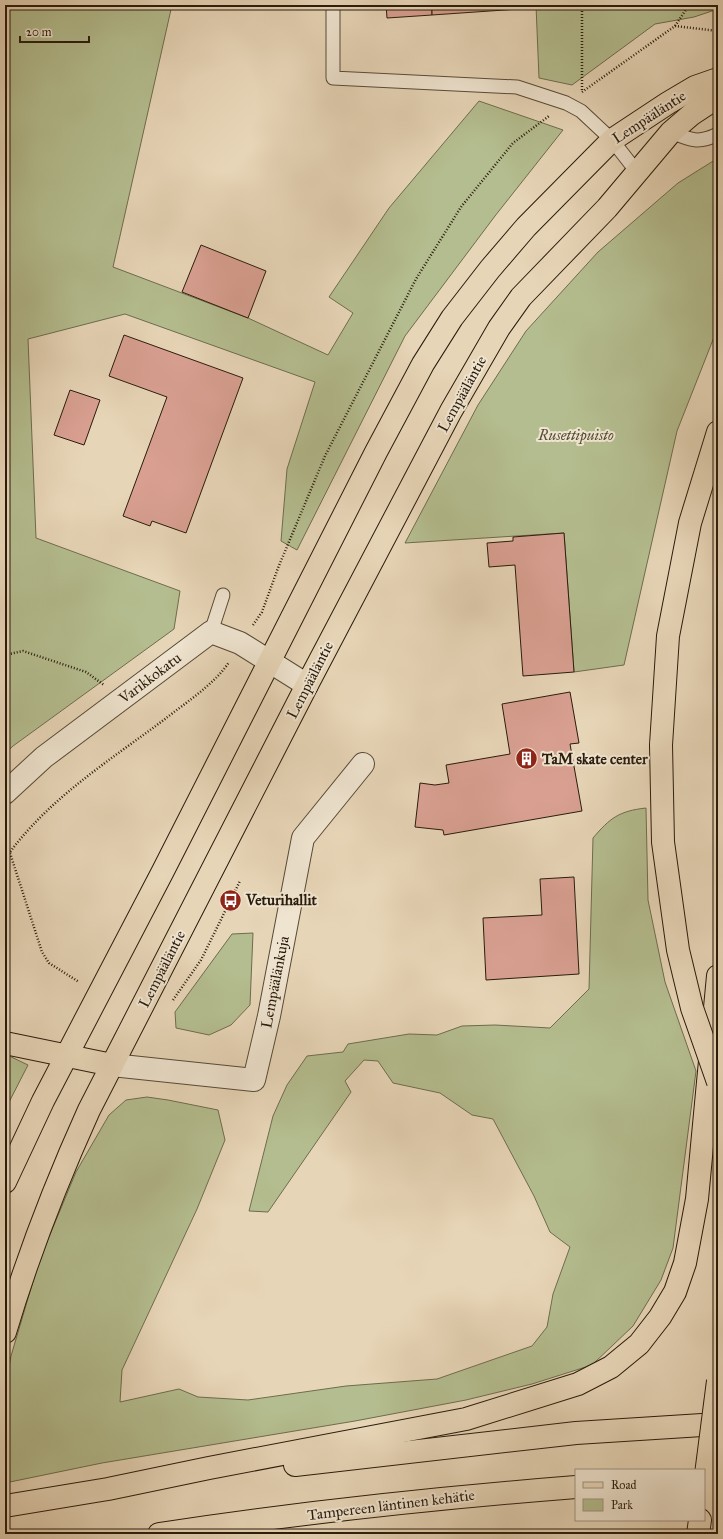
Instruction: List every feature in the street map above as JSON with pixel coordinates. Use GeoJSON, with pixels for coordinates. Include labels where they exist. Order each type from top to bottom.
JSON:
{"type":"FeatureCollection","features":[{"type":"Feature","properties":{"kind":"main road","name":"Lempääläntie"},"geometry":{"type":"LineString","coordinates":[[5,1182],[66,1056],[383,439],[423,364],[452,318],[490,269],[526,227],[612,140],[681,95],[695,88],[718,80]]}},
{"type":"Feature","properties":{"kind":"main road","name":"Lempääläntie"},"geometry":{"type":"LineString","coordinates":[[5,1332],[21,1278],[61,1172],[112,1065],[307,685],[451,411],[499,328],[522,297],[607,208],[671,132],[692,114],[718,97]]}},
{"type":"Feature","properties":{"kind":"main road"},"geometry":{"type":"LineString","coordinates":[[718,432],[690,523],[670,629],[661,745],[663,842],[678,950],[692,1008],[718,1082]]}},
{"type":"Feature","properties":{"kind":"main road"},"geometry":{"type":"LineString","coordinates":[[108,1489],[209,1468],[466,1420],[578,1384],[611,1367],[639,1344],[660,1317],[675,1292],[685,1263],[691,1237],[697,1199],[708,1098],[718,976]]}},
{"type":"Feature","properties":{"kind":"main road"},"geometry":{"type":"LineString","coordinates":[[5,1043],[112,1065]]}},
{"type":"Feature","properties":{"kind":"main road"},"geometry":{"type":"LineString","coordinates":[[705,1482],[718,1381]]}},
{"type":"Feature","properties":{"kind":"main road"},"geometry":{"type":"LineString","coordinates":[[5,1506],[108,1489],[276,1467],[576,1433],[718,1424]]}},
{"type":"Feature","properties":{"kind":"main road"},"geometry":{"type":"LineString","coordinates":[[705,1477],[718,1476]]}},
{"type":"Feature","properties":{"kind":"main road","name":"Tampereen läntinen kehätie"},"geometry":{"type":"LineString","coordinates":[[159,1534],[456,1497],[575,1487]]}},
{"type":"Feature","properties":{"kind":"main road"},"geometry":{"type":"LineString","coordinates":[[698,1534],[700,1521]]}},
{"type":"Feature","properties":{"kind":"street"},"geometry":{"type":"LineString","coordinates":[[211,632],[240,643],[307,685]]}},
{"type":"Feature","properties":{"kind":"street","name":"Varikkokatu"},"geometry":{"type":"LineString","coordinates":[[5,793],[44,757],[211,632]]}},
{"type":"Feature","properties":{"kind":"street","name":"Lempäälänkuja"},"geometry":{"type":"LineString","coordinates":[[112,1065],[254,1080],[269,1016],[303,838],[363,764]]}},
{"type":"Feature","properties":{"kind":"lane"},"geometry":{"type":"LineString","coordinates":[[333,5],[333,78],[517,87],[566,103],[581,112],[612,140],[637,172]]}},
{"type":"Feature","properties":{"kind":"lane"},"geometry":{"type":"LineString","coordinates":[[671,132],[690,141],[708,139],[718,134]]}},
{"type":"Feature","properties":{"kind":"lane"},"geometry":{"type":"LineString","coordinates":[[211,632],[223,595]]}},
{"type":"Feature","properties":{"kind":"path"},"geometry":{"type":"LineString","coordinates":[[581,112],[582,5]]}},
{"type":"Feature","properties":{"kind":"path"},"geometry":{"type":"LineString","coordinates":[[5,859],[26,831],[56,801],[202,691],[227,665],[240,643],[262,612],[278,568],[325,456],[416,279],[460,207],[513,142],[582,91],[675,26],[689,5]]}},
{"type":"Feature","properties":{"kind":"path"},"geometry":{"type":"LineString","coordinates":[[675,26],[718,31]]}},
{"type":"Feature","properties":{"kind":"path"},"geometry":{"type":"LineString","coordinates":[[5,655],[23,651],[86,672],[122,698]]}},
{"type":"Feature","properties":{"kind":"path"},"geometry":{"type":"LineString","coordinates":[[10,852],[42,952],[49,963],[80,982]]}},
{"type":"Feature","properties":{"kind":"path"},"geometry":{"type":"LineString","coordinates":[[171,1002],[201,960],[240,881]]}},
{"type":"Feature","properties":{"kind":"green space"},"geometry":{"type":"Polygon","coordinates":[[[5,5],[172,5],[113,267],[248,318],[328,355],[353,313],[329,297],[389,208],[479,101],[563,130],[495,216],[405,336],[297,550],[281,541],[287,469],[315,382],[125,314],[28,339],[36,538],[180,591],[174,629],[13,746],[5,754],[5,5]]]}},
{"type":"Feature","properties":{"kind":"green space"},"geometry":{"type":"Polygon","coordinates":[[[536,5],[718,5],[718,9],[694,17],[655,24],[572,85],[539,78],[536,5]]]}},
{"type":"Feature","properties":{"kind":"green space","name":"Rusettipuisto"},"geometry":{"type":"Polygon","coordinates":[[[718,158],[718,327],[677,431],[624,665],[574,672],[564,533],[405,543],[478,405],[526,331],[598,252],[678,183],[718,158]]]}},
{"type":"Feature","properties":{"kind":"green space"},"geometry":{"type":"Polygon","coordinates":[[[646,808],[648,900],[665,982],[696,1071],[673,1248],[661,1280],[633,1326],[592,1365],[532,1384],[466,1400],[355,1421],[102,1463],[5,1483],[5,1388],[11,1356],[39,1261],[76,1172],[109,1115],[126,1100],[147,1097],[218,1110],[225,1140],[197,1209],[122,1370],[120,1402],[179,1389],[198,1397],[248,1400],[346,1386],[437,1379],[532,1346],[547,1327],[553,1294],[570,1247],[550,1232],[534,1196],[493,1119],[472,1115],[440,1093],[393,1083],[378,1061],[364,1060],[345,1081],[351,1092],[268,1212],[249,1211],[273,1116],[287,1085],[307,1056],[343,1052],[348,1044],[409,1034],[437,1035],[462,1026],[495,1025],[550,1028],[589,989],[593,838],[605,825],[616,817],[629,811],[646,808]]]}},
{"type":"Feature","properties":{"kind":"green space"},"geometry":{"type":"Polygon","coordinates":[[[253,933],[250,1005],[231,1025],[209,1035],[176,1028],[175,1012],[232,934],[253,933]]]}},
{"type":"Feature","properties":{"kind":"green space"},"geometry":{"type":"Polygon","coordinates":[[[5,1054],[28,1065],[5,1110],[5,1054]]]}},
{"type":"Feature","properties":{"kind":"building"},"geometry":{"type":"Polygon","coordinates":[[[386,5],[432,5],[432,15],[387,18],[386,5]]]}},
{"type":"Feature","properties":{"kind":"building"},"geometry":{"type":"Polygon","coordinates":[[[432,5],[519,5],[519,9],[432,15],[432,5]]]}},
{"type":"Feature","properties":{"kind":"building"},"geometry":{"type":"Polygon","coordinates":[[[201,245],[266,271],[248,318],[182,292],[201,245]]]}},
{"type":"Feature","properties":{"kind":"building"},"geometry":{"type":"Polygon","coordinates":[[[124,335],[243,378],[186,533],[152,521],[150,526],[123,516],[167,397],[109,376],[124,335]]]}},
{"type":"Feature","properties":{"kind":"building"},"geometry":{"type":"Polygon","coordinates":[[[70,390],[100,400],[84,445],[54,435],[70,390]]]}},
{"type":"Feature","properties":{"kind":"building"},"geometry":{"type":"Polygon","coordinates":[[[564,533],[574,672],[523,676],[515,565],[489,567],[487,543],[513,541],[513,537],[564,533]]]}},
{"type":"Feature","properties":{"kind":"building","name":"TaM skate center"},"geometry":{"type":"Polygon","coordinates":[[[570,692],[579,743],[570,744],[582,811],[444,835],[443,830],[415,827],[420,783],[435,785],[449,783],[446,765],[510,754],[502,704],[570,692]]]}},
{"type":"Feature","properties":{"kind":"building"},"geometry":{"type":"Polygon","coordinates":[[[574,877],[579,974],[486,980],[483,918],[542,915],[540,879],[574,877]]]}},
{"type":"Feature","properties":{"kind":"place","name":"TaM skate center"},"geometry":{"type":"Point","coordinates":[526,759]}},
{"type":"Feature","properties":{"kind":"place","name":"Veturihallit"},"geometry":{"type":"Point","coordinates":[231,900]}}]}
